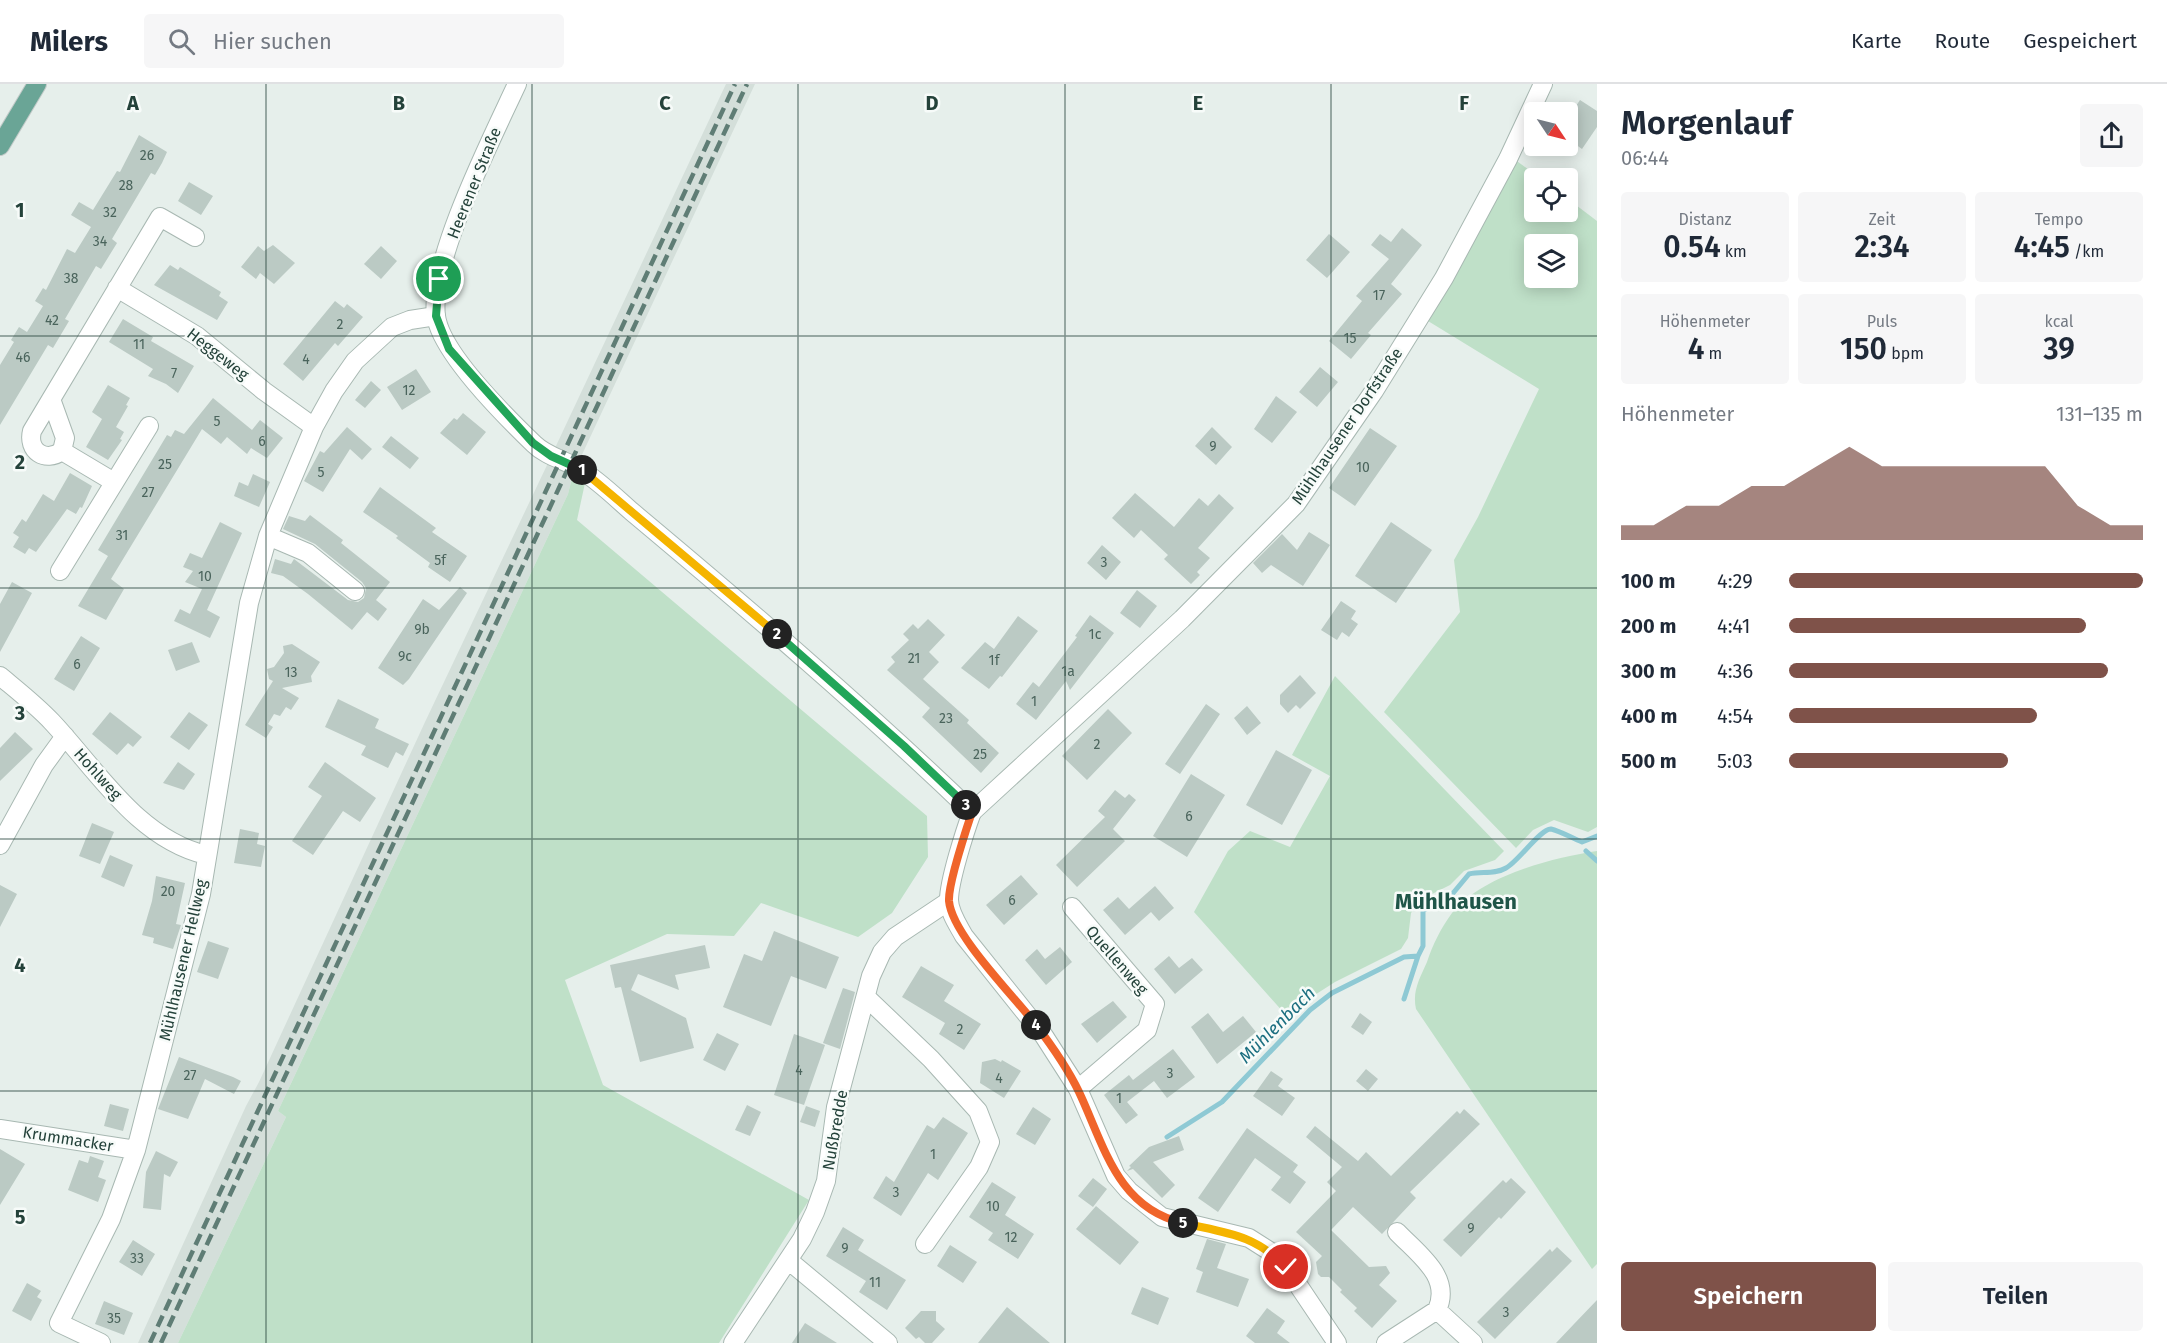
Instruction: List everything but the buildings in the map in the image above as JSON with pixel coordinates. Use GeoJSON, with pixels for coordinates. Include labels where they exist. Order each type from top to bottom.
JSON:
{"type":"FeatureCollection","features":[{"type":"Feature","properties":{"kind":"main road"},"geometry":{"type":"LineString","coordinates":[[0,146],[37,84]]}},
{"type":"Feature","properties":{"kind":"street","name":"Heerener Straße"},"geometry":{"type":"LineString","coordinates":[[517,84],[450,241],[439,279],[436,316],[449,349],[533,443],[551,456],[583,471],[741,603],[904,746],[972,812]]}},
{"type":"Feature","properties":{"kind":"street","name":"Mühlhausener Dorfstraße"},"geometry":{"type":"LineString","coordinates":[[972,812],[1182,620],[1296,504],[1374,391],[1443,278],[1509,159],[1543,84]]}},
{"type":"Feature","properties":{"kind":"street"},"geometry":{"type":"LineString","coordinates":[[51,399],[65,438],[62,451],[51,457],[39,454],[31,445],[32,431],[51,399],[117,288],[160,217],[195,237]]}},
{"type":"Feature","properties":{"kind":"street","name":"Heggeweg"},"geometry":{"type":"LineString","coordinates":[[117,288],[197,336],[264,391],[315,427]]}},
{"type":"Feature","properties":{"kind":"street","name":"Mühlhausener Hellweg"},"geometry":{"type":"LineString","coordinates":[[101,1343],[59,1323],[111,1219],[136,1150],[201,894],[249,603],[268,536],[315,427],[334,391],[355,361],[392,327],[410,320],[436,316]]}},
{"type":"Feature","properties":{"kind":"street"},"geometry":{"type":"LineString","coordinates":[[60,571],[149,426]]}},
{"type":"Feature","properties":{"kind":"street"},"geometry":{"type":"LineString","coordinates":[[62,451],[114,482]]}},
{"type":"Feature","properties":{"kind":"street"},"geometry":{"type":"LineString","coordinates":[[268,536],[308,554],[356,591]]}},
{"type":"Feature","properties":{"kind":"street","name":"Hohlweg"},"geometry":{"type":"LineString","coordinates":[[0,676],[65,736],[109,789],[139,818],[183,850],[206,855]]}},
{"type":"Feature","properties":{"kind":"street"},"geometry":{"type":"LineString","coordinates":[[0,845],[44,765],[65,736]]}},
{"type":"Feature","properties":{"kind":"street"},"geometry":{"type":"LineString","coordinates":[[972,812],[949,901],[964,936],[1044,1036],[1078,1089],[1116,1176],[1129,1191],[1162,1217],[1249,1238],[1271,1252],[1286,1267],[1337,1343]]}},
{"type":"Feature","properties":{"kind":"street","name":"Nußbredde"},"geometry":{"type":"LineString","coordinates":[[788,1260],[815,1212],[826,1181],[836,1107],[872,976],[882,952],[896,937],[949,901]]}},
{"type":"Feature","properties":{"kind":"street","name":"Quellenweg"},"geometry":{"type":"LineString","coordinates":[[1072,907],[1155,1004],[1147,1030],[1078,1089]]}},
{"type":"Feature","properties":{"kind":"street"},"geometry":{"type":"LineString","coordinates":[[867,998],[931,1059],[978,1111],[990,1142],[979,1167],[925,1244]]}},
{"type":"Feature","properties":{"kind":"street","name":"Krummacker"},"geometry":{"type":"LineString","coordinates":[[0,1128],[136,1150]]}},
{"type":"Feature","properties":{"kind":"street"},"geometry":{"type":"LineString","coordinates":[[1386,1343],[1437,1310],[1443,1299],[1440,1278],[1397,1232]]}},
{"type":"Feature","properties":{"kind":"street"},"geometry":{"type":"LineString","coordinates":[[733,1343],[788,1260],[888,1343]]}},
{"type":"Feature","properties":{"kind":"street"},"geometry":{"type":"LineString","coordinates":[[1437,1310],[1473,1343]]}},
{"type":"Feature","properties":{"kind":"shaded area"},"geometry":{"type":"Polygon","coordinates":[[[726,84],[755,84],[580,459],[555,448],[726,84]]]}},
{"type":"Feature","properties":{"kind":"shaded area"},"geometry":{"type":"Polygon","coordinates":[[[548,463],[573,474],[568,494],[278,1111],[286,1117],[178,1343],[138,1343],[246,1106],[548,463]]]}},
{"type":"Feature","properties":{"kind":"green space"},"geometry":{"type":"Polygon","coordinates":[[[1514,159],[1526,168],[1524,168],[1524,222],[1578,222],[1578,207],[1597,221],[1597,827],[1588,832],[1554,820],[1533,830],[1516,848],[1384,712],[1460,612],[1454,560],[1478,517],[1539,389],[1428,321],[1467,253],[1514,159]]]}},
{"type":"Feature","properties":{"kind":"green space"},"geometry":{"type":"Polygon","coordinates":[[[573,474],[585,483],[577,520],[927,816],[928,857],[892,913],[858,937],[761,903],[734,936],[667,934],[565,980],[603,1085],[809,1200],[719,1343],[178,1343],[286,1117],[278,1111],[568,494],[573,474]]]}},
{"type":"Feature","properties":{"kind":"green space"},"geometry":{"type":"Polygon","coordinates":[[[1335,676],[1504,851],[1495,860],[1464,871],[1450,885],[1422,899],[1411,913],[1408,938],[1401,949],[1335,982],[1285,1014],[1194,912],[1228,851],[1250,831],[1290,847],[1330,776],[1292,755],[1335,676]]]}},
{"type":"Feature","properties":{"kind":"green space"},"geometry":{"type":"Polygon","coordinates":[[[1597,851],[1597,1264],[1592,1269],[1416,1009],[1415,996],[1419,979],[1444,924],[1465,900],[1499,879],[1518,871],[1559,858],[1597,851]]]}},
{"type":"Feature","properties":{"kind":"waterway","name":"Mühlenbach"},"geometry":{"type":"LineString","coordinates":[[1167,1137],[1222,1102],[1310,1010],[1332,993],[1404,957],[1418,956],[1423,946],[1423,911],[1449,898],[1469,874],[1506,868],[1547,830],[1555,830],[1582,842],[1597,836]]}},
{"type":"Feature","properties":{"kind":"waterway"},"geometry":{"type":"LineString","coordinates":[[1586,851],[1597,861]]}},
{"type":"Feature","properties":{"kind":"waterway"},"geometry":{"type":"LineString","coordinates":[[1404,999],[1418,956]]}},
{"type":"Feature","properties":{"kind":"railway"},"geometry":{"type":"LineString","coordinates":[[150,1343],[735,84]]}},
{"type":"Feature","properties":{"kind":"railway"},"geometry":{"type":"LineString","coordinates":[[161,1343],[747,84]]}},
{"type":"Feature","properties":{"kind":"district","name":"Mühlhausen"},"geometry":{"type":"Point","coordinates":[1456,901]}},
{"type":"Feature","properties":{"kind":"route"},"geometry":{"type":"LineString","coordinates":[[439,279],[436,316],[441,335],[449,349],[533,443],[551,456],[583,471],[741,603],[904,746],[972,812],[949,901],[954,918],[964,936],[1044,1036],[1078,1089],[1116,1176],[1129,1191],[1162,1217],[1249,1238],[1271,1252],[1286,1267]]}}]}
